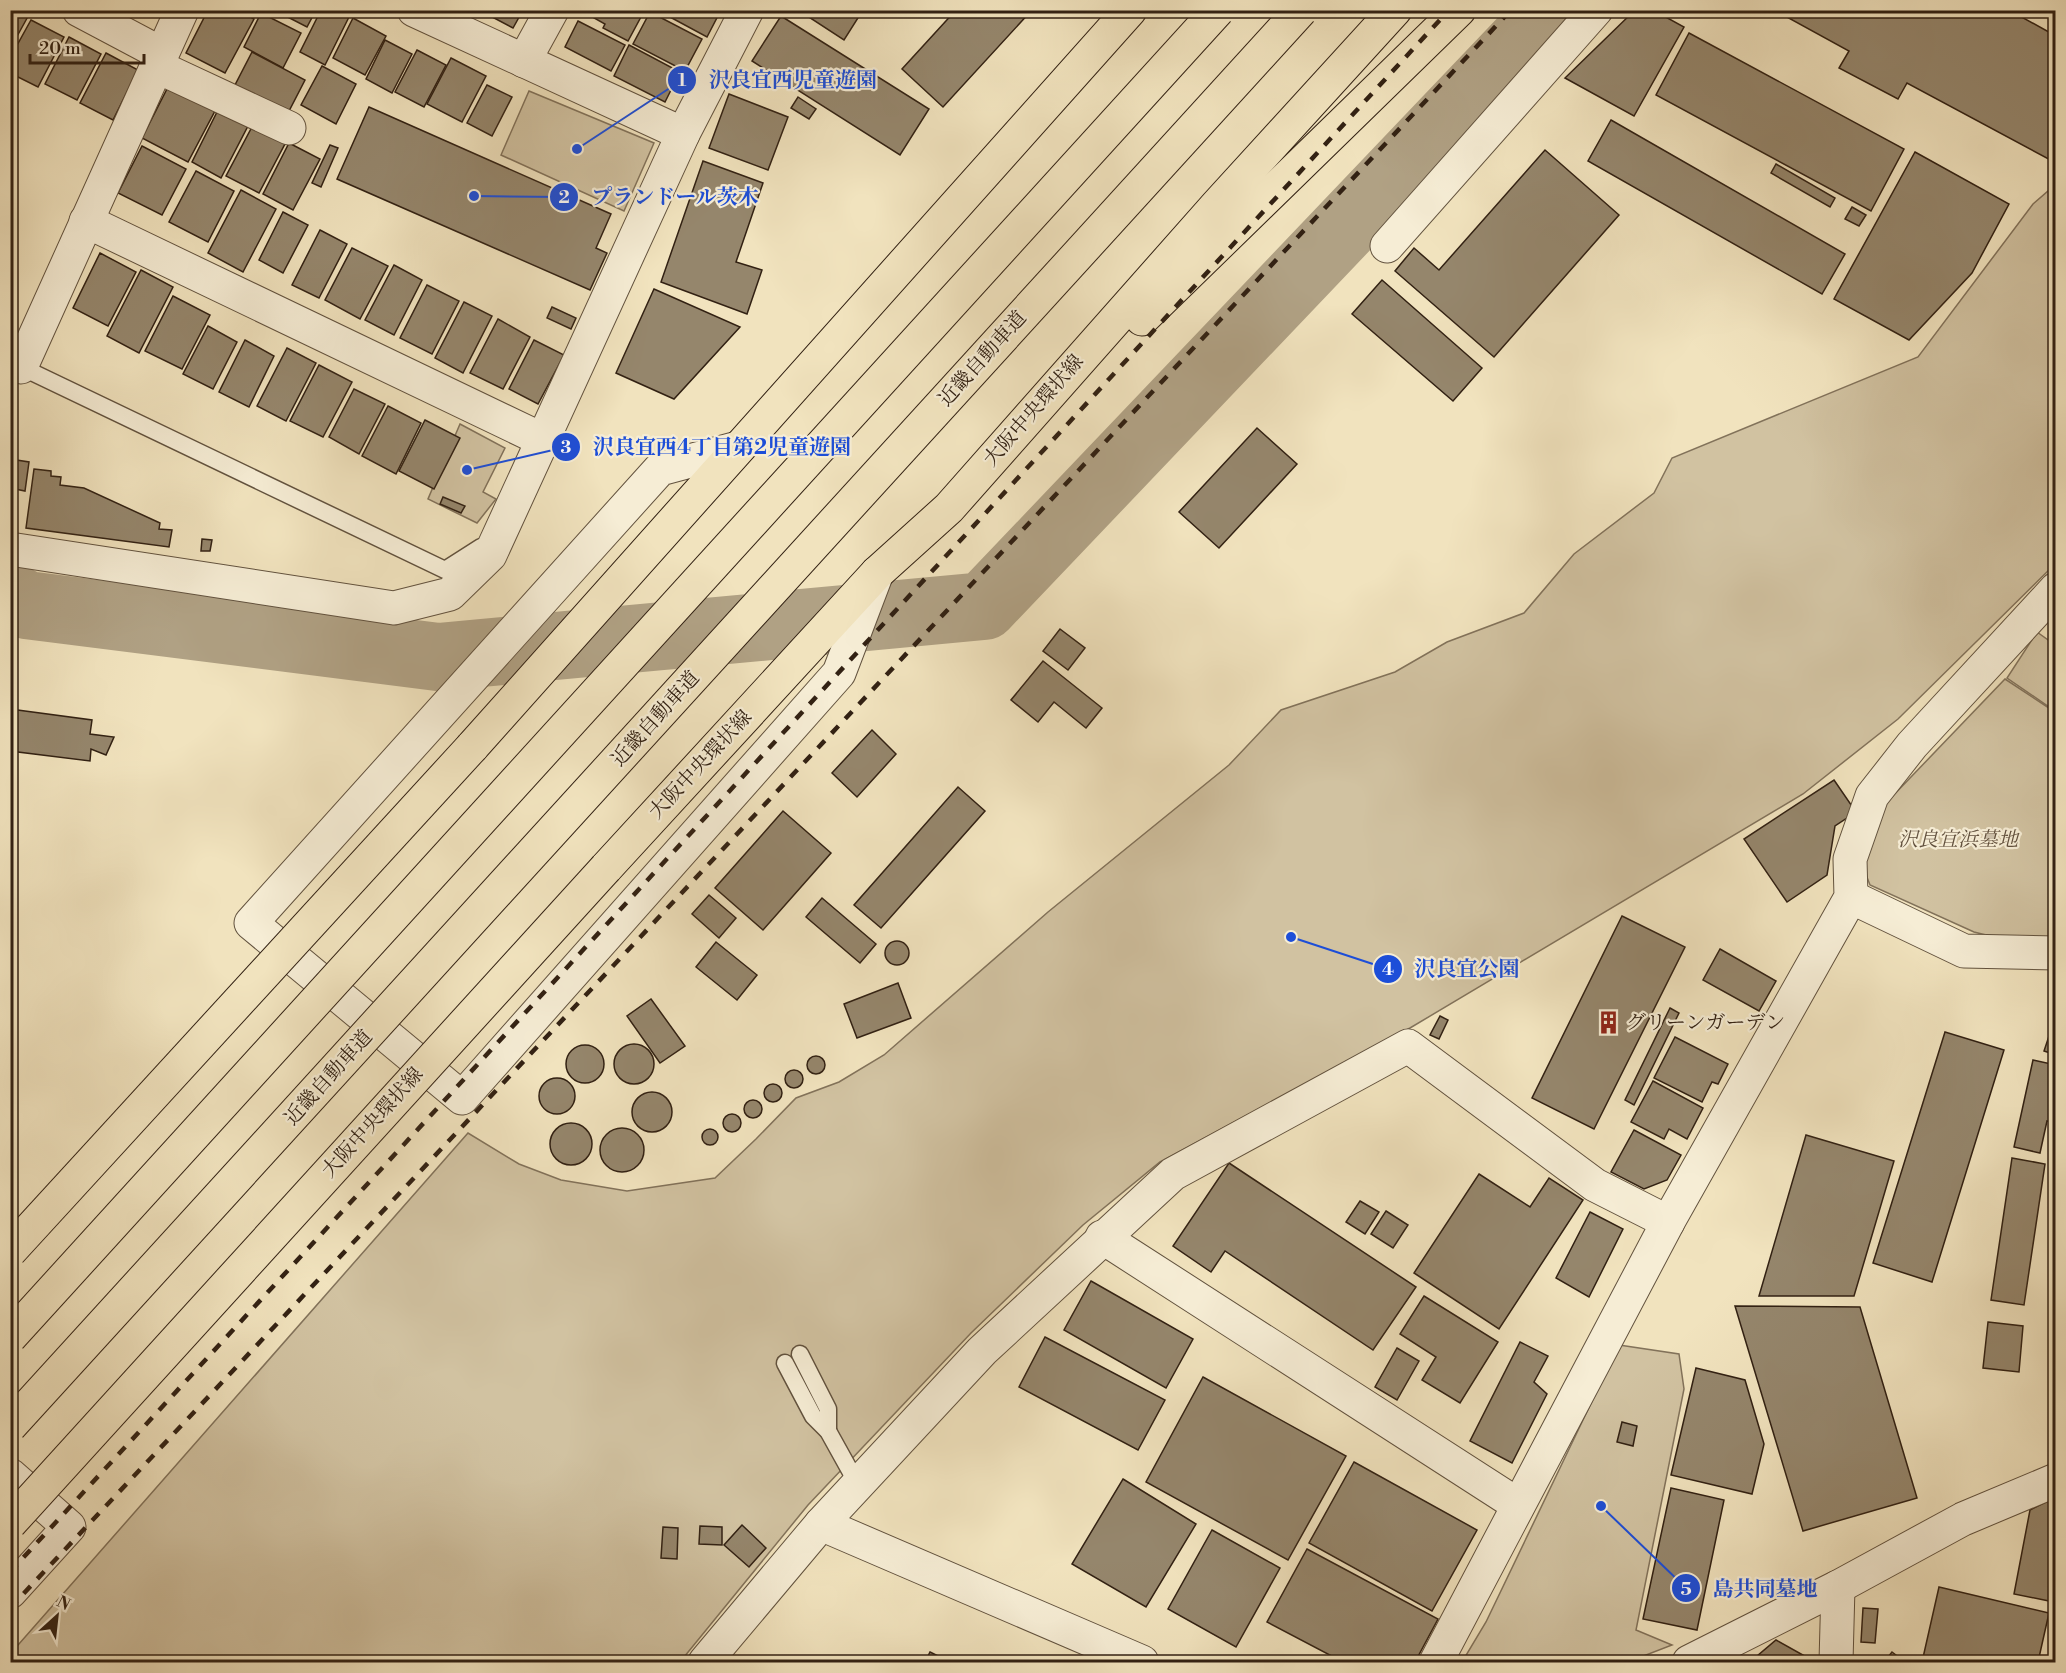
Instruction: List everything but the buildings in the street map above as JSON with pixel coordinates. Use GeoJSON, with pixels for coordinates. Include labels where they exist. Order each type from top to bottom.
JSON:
{"type":"FeatureCollection","features":[{"type":"Feature","properties":{"kind":"main road"},"geometry":{"type":"LineString","coordinates":[[10,1251],[472,747],[1130,10]]}},
{"type":"Feature","properties":{"kind":"main road"},"geometry":{"type":"LineString","coordinates":[[10,1337],[1218,10]]}},
{"type":"Feature","properties":{"kind":"main road","name":"近畿自動車道"},"geometry":{"type":"LineString","coordinates":[[10,1426],[1301,10]]}},
{"type":"Feature","properties":{"kind":"main road","name":"大阪中央環状線"},"geometry":{"type":"LineString","coordinates":[[10,1523],[877,573],[949,508],[1209,214],[1395,10]]}},
{"type":"Feature","properties":{"kind":"main road"},"geometry":{"type":"LineString","coordinates":[[949,508],[1459,10]]}},
{"type":"Feature","properties":{"kind":"street"},"geometry":{"type":"LineString","coordinates":[[79,10],[159,60],[289,128]]}},
{"type":"Feature","properties":{"kind":"street"},"geometry":{"type":"LineString","coordinates":[[16,365],[86,221],[182,10]]}},
{"type":"Feature","properties":{"kind":"street"},"geometry":{"type":"LineString","coordinates":[[414,10],[683,134]]}},
{"type":"Feature","properties":{"kind":"street"},"geometry":{"type":"LineString","coordinates":[[524,61],[552,10]]}},
{"type":"Feature","properties":{"kind":"street"},"geometry":{"type":"LineString","coordinates":[[10,549],[394,608],[450,594],[490,555],[683,134],[747,10]]}},
{"type":"Feature","properties":{"kind":"street"},"geometry":{"type":"LineString","coordinates":[[1388,246],[1596,10]]}},
{"type":"Feature","properties":{"kind":"street"},"geometry":{"type":"LineString","coordinates":[[86,221],[543,440]]}},
{"type":"Feature","properties":{"kind":"street"},"geometry":{"type":"LineString","coordinates":[[738,448],[660,469],[251,923],[462,1098],[839,673],[877,573]]}},
{"type":"Feature","properties":{"kind":"street"},"geometry":{"type":"LineString","coordinates":[[1436,1662],[1668,1222],[1851,897],[1850,859],[1872,796],[1912,745],[2055,589]]}},
{"type":"Feature","properties":{"kind":"street"},"geometry":{"type":"LineString","coordinates":[[1851,897],[1964,951],[2055,954]]}},
{"type":"Feature","properties":{"kind":"street"},"geometry":{"type":"LineString","coordinates":[[705,1662],[821,1524],[982,1351],[1102,1237],[1173,1174],[1408,1046],[1595,1185],[1668,1222]]}},
{"type":"Feature","properties":{"kind":"street"},"geometry":{"type":"LineString","coordinates":[[1102,1237],[1518,1505]]}},
{"type":"Feature","properties":{"kind":"street"},"geometry":{"type":"LineString","coordinates":[[10,1475],[69,1527],[10,1592]]}},
{"type":"Feature","properties":{"kind":"street"},"geometry":{"type":"LineString","coordinates":[[1689,1662],[1838,1587],[1963,1519],[2055,1479]]}},
{"type":"Feature","properties":{"kind":"street"},"geometry":{"type":"LineString","coordinates":[[821,1524],[1142,1662]]}},
{"type":"Feature","properties":{"kind":"street"},"geometry":{"type":"LineString","coordinates":[[1836,1662],[1838,1587]]}},
{"type":"Feature","properties":{"kind":"lane"},"geometry":{"type":"LineString","coordinates":[[16,365],[445,570],[500,535]]}},
{"type":"Feature","properties":{"kind":"lane"},"geometry":{"type":"LineString","coordinates":[[800,1354],[828,1409],[828,1431]]}},
{"type":"Feature","properties":{"kind":"lane"},"geometry":{"type":"LineString","coordinates":[[785,1363],[813,1416],[828,1431],[858,1485]]}},
{"type":"Feature","properties":{"kind":"green space"},"geometry":{"type":"Polygon","coordinates":[[[529,91],[654,143],[624,211],[501,155],[529,91]]]}},
{"type":"Feature","properties":{"kind":"green space"},"geometry":{"type":"Polygon","coordinates":[[[2055,185],[2055,564],[1898,719],[1803,794],[1410,1028],[1160,1162],[1083,1225],[971,1333],[808,1505],[680,1662],[11,1662],[11,1653],[468,1133],[519,1164],[561,1180],[627,1191],[715,1178],[796,1098],[839,1082],[884,1055],[1048,912],[1229,765],[1281,710],[1395,672],[1447,642],[1524,613],[1574,554],[1654,493],[1672,458],[1918,357],[2033,204],[2055,185]]]}},
{"type":"Feature","properties":{"kind":"green space"},"geometry":{"type":"Polygon","coordinates":[[[460,424],[505,448],[483,492],[496,499],[477,523],[428,499],[460,424]]]}},
{"type":"Feature","properties":{"kind":"green space"},"geometry":{"type":"Polygon","coordinates":[[[2037,632],[2055,645],[2055,711],[2007,678],[2037,632]]]}},
{"type":"Feature","properties":{"kind":"green space","name":"沢良宜浜墓地"},"geometry":{"type":"Polygon","coordinates":[[[2005,679],[2055,712],[2055,938],[1990,936],[1974,932],[1870,885],[1863,867],[1864,845],[1887,802],[2005,679]]]}},
{"type":"Feature","properties":{"kind":"green space"},"geometry":{"type":"Polygon","coordinates":[[[1619,1345],[1679,1354],[1684,1389],[1636,1630],[1672,1645],[1628,1662],[1462,1662],[1486,1622],[1619,1345]]]}},
{"type":"Feature","properties":{"kind":"waterway"},"geometry":{"type":"LineString","coordinates":[[10,596],[26,605],[438,657],[984,606],[1552,10]]}},
{"type":"Feature","properties":{"kind":"railway"},"geometry":{"type":"LineString","coordinates":[[10,1572],[1449,10]]}},
{"type":"Feature","properties":{"kind":"railway"},"geometry":{"type":"LineString","coordinates":[[10,1608],[1511,10]]}},
{"type":"Feature","properties":{"kind":"place","name":"沢良宜西児童遊園"},"geometry":{"type":"Point","coordinates":[577,149]}},
{"type":"Feature","properties":{"kind":"place","name":"プランドール茨木"},"geometry":{"type":"Point","coordinates":[474,196]}},
{"type":"Feature","properties":{"kind":"place","name":"沢良宜西4丁目第2児童遊園"},"geometry":{"type":"Point","coordinates":[467,470]}},
{"type":"Feature","properties":{"kind":"place","name":"沢良宜公園"},"geometry":{"type":"Point","coordinates":[1291,937]}},
{"type":"Feature","properties":{"kind":"place","name":"グリーンガーデン"},"geometry":{"type":"Point","coordinates":[1608,1023]}},
{"type":"Feature","properties":{"kind":"place","name":"島共同墓地"},"geometry":{"type":"Point","coordinates":[1601,1506]}}]}
